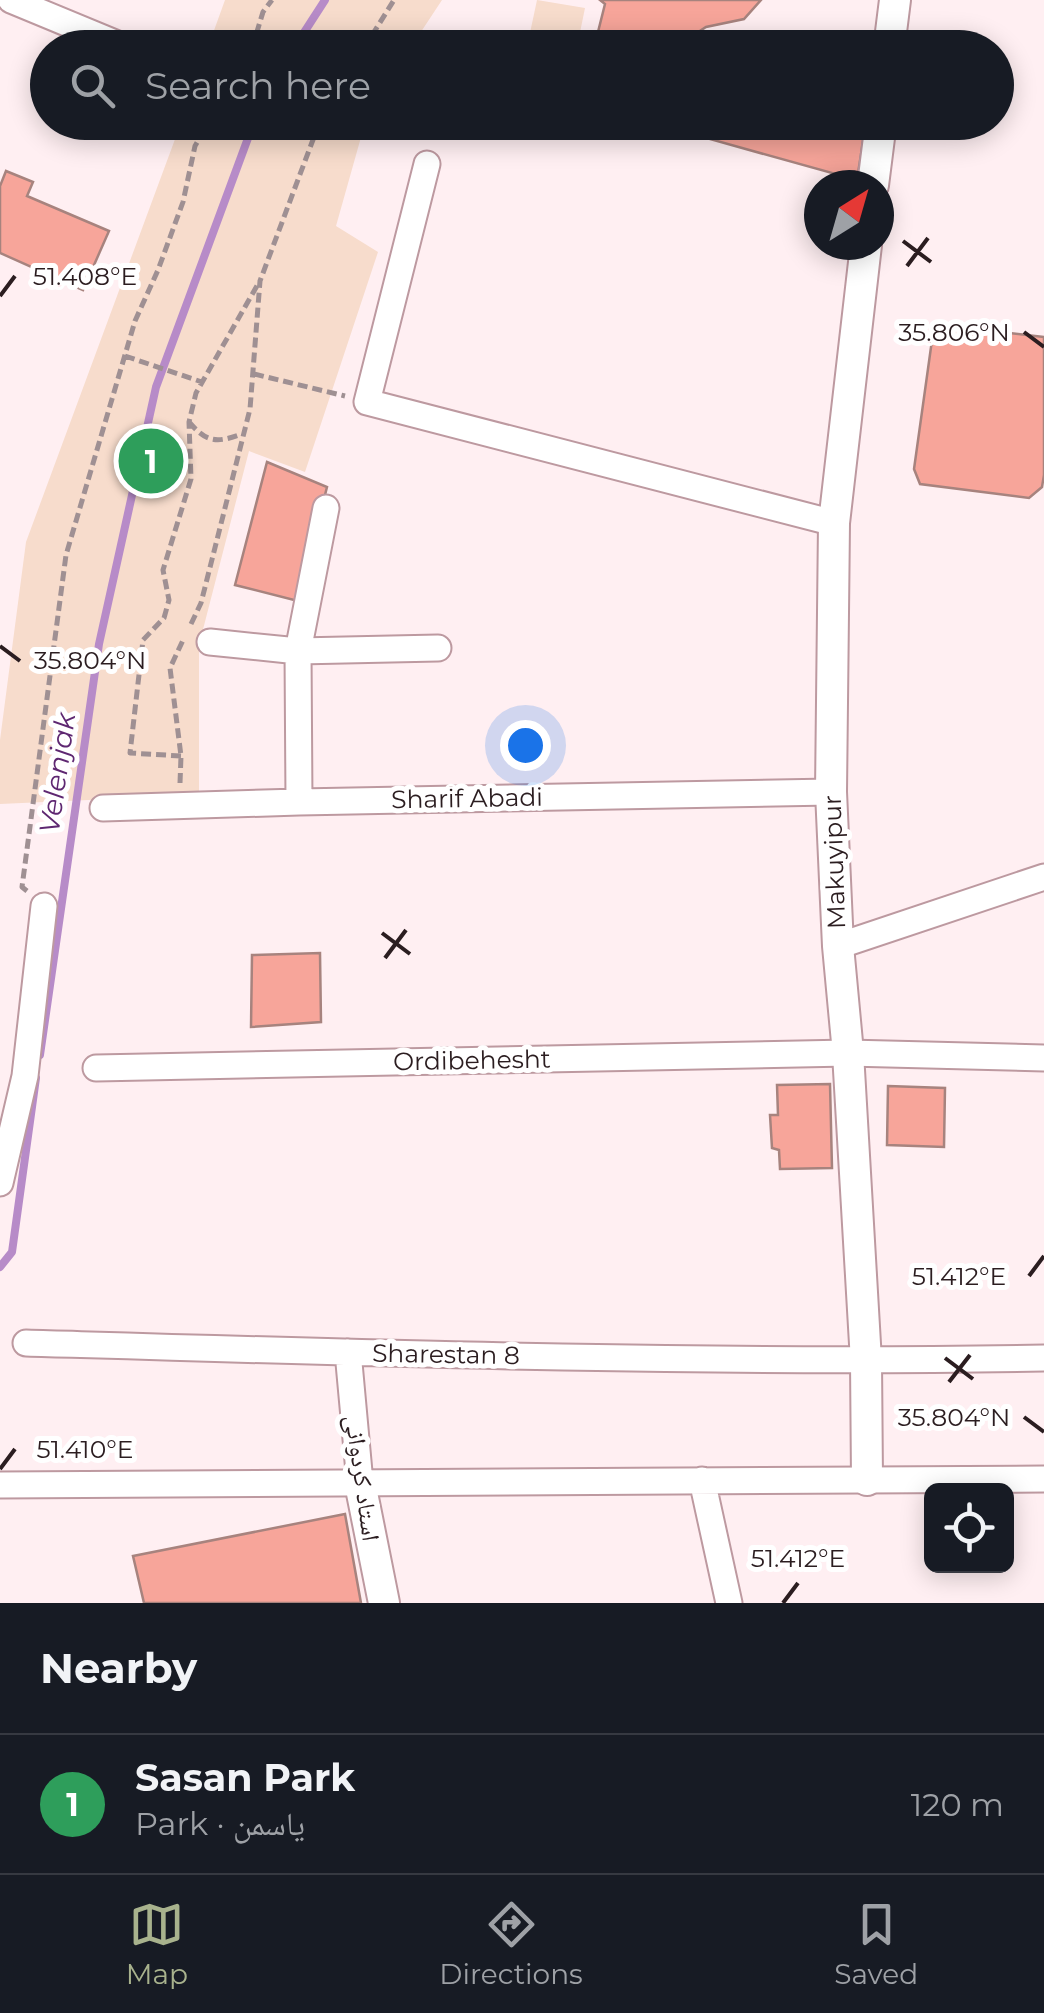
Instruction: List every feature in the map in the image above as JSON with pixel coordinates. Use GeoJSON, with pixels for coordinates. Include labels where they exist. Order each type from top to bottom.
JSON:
{"type":"FeatureCollection","features":[{"type":"Feature","properties":{"kind":"street"},"geometry":{"type":"LineString","coordinates":[[11,0],[84,30]]}},
{"type":"Feature","properties":{"kind":"street"},"geometry":{"type":"LineString","coordinates":[[892,30],[895,0]]}},
{"type":"Feature","properties":{"kind":"street"},"geometry":{"type":"LineString","coordinates":[[876,170],[879,140]]}},
{"type":"Feature","properties":{"kind":"street"},"geometry":{"type":"LineString","coordinates":[[427,164],[367,402],[834,523]]}},
{"type":"Feature","properties":{"kind":"street","name":"Makuyipur"},"geometry":{"type":"LineString","coordinates":[[864,260],[834,523],[831,792],[866,1361],[867,1480]]}},
{"type":"Feature","properties":{"kind":"street"},"geometry":{"type":"LineString","coordinates":[[299,802],[298,651],[326,508]]}},
{"type":"Feature","properties":{"kind":"street"},"geometry":{"type":"LineString","coordinates":[[210,642],[298,651],[438,648]]}},
{"type":"Feature","properties":{"kind":"street","name":"Sharif Abadi"},"geometry":{"type":"LineString","coordinates":[[103,808],[831,792]]}},
{"type":"Feature","properties":{"kind":"street"},"geometry":{"type":"LineString","coordinates":[[838,946],[1044,877]]}},
{"type":"Feature","properties":{"kind":"street"},"geometry":{"type":"LineString","coordinates":[[0,1183],[26,1076],[44,906]]}},
{"type":"Feature","properties":{"kind":"street","name":"Ordibehesht"},"geometry":{"type":"LineString","coordinates":[[96,1068],[848,1053],[1044,1058]]}},
{"type":"Feature","properties":{"kind":"street","name":"Sharestan 8"},"geometry":{"type":"LineString","coordinates":[[26,1344],[866,1361],[1044,1358]]}},
{"type":"Feature","properties":{"kind":"street","name":"استاد کردوانی"},"geometry":{"type":"LineString","coordinates":[[348,1352],[360,1483],[384,1603]]}},
{"type":"Feature","properties":{"kind":"street"},"geometry":{"type":"LineString","coordinates":[[0,1485],[1044,1478]]}},
{"type":"Feature","properties":{"kind":"street"},"geometry":{"type":"LineString","coordinates":[[702,1480],[730,1603]]}},
{"type":"Feature","properties":{"kind":"path"},"geometry":{"type":"LineString","coordinates":[[258,30],[272,0]]}},
{"type":"Feature","properties":{"kind":"path"},"geometry":{"type":"LineString","coordinates":[[375,30],[394,0]]}},
{"type":"Feature","properties":{"kind":"path"},"geometry":{"type":"LineString","coordinates":[[44,906],[22,887],[66,555],[135,321],[182,202],[198,140]]}},
{"type":"Feature","properties":{"kind":"path"},"geometry":{"type":"LineString","coordinates":[[260,281],[250,408],[201,602],[170,668],[180,756],[130,753],[143,640],[164,618],[169,600],[162,570],[190,479],[189,422],[196,392],[260,281],[313,140]]}},
{"type":"Feature","properties":{"kind":"path"},"geometry":{"type":"LineString","coordinates":[[125,356],[202,382]]}},
{"type":"Feature","properties":{"kind":"path"},"geometry":{"type":"LineString","coordinates":[[253,374],[367,402]]}},
{"type":"Feature","properties":{"kind":"path"},"geometry":{"type":"LineString","coordinates":[[189,422],[201,436],[221,441],[242,434]]}},
{"type":"Feature","properties":{"kind":"shaded area"},"geometry":{"type":"Polygon","coordinates":[[[225,0],[442,0],[422,30],[214,30],[225,0]]]}},
{"type":"Feature","properties":{"kind":"shaded area"},"geometry":{"type":"Polygon","coordinates":[[[537,0],[585,8],[580,30],[531,30],[537,0]]]}},
{"type":"Feature","properties":{"kind":"shaded area"},"geometry":{"type":"Polygon","coordinates":[[[175,140],[360,140],[336,226],[378,252],[305,472],[249,451],[199,645],[199,795],[0,804],[0,740],[26,542],[175,140]]]}},
{"type":"Feature","properties":{"kind":"building"},"geometry":{"type":"Polygon","coordinates":[[[600,0],[761,0],[744,19],[701,30],[598,30],[605,4],[600,0]]]}},
{"type":"Feature","properties":{"kind":"building"},"geometry":{"type":"Polygon","coordinates":[[[713,140],[863,140],[859,170],[821,170],[713,140]]]}},
{"type":"Feature","properties":{"kind":"building"},"geometry":{"type":"Polygon","coordinates":[[[6,171],[33,182],[27,196],[109,231],[83,290],[0,253],[0,186],[6,171]]]}},
{"type":"Feature","properties":{"kind":"building"},"geometry":{"type":"Polygon","coordinates":[[[943,325],[1044,337],[1044,475],[1042,487],[1029,498],[920,484],[914,469],[933,333],[943,325]]]}},
{"type":"Feature","properties":{"kind":"building"},"geometry":{"type":"Polygon","coordinates":[[[267,462],[327,487],[298,601],[235,585],[267,462]]]}},
{"type":"Feature","properties":{"kind":"building"},"geometry":{"type":"Polygon","coordinates":[[[320,953],[321,1022],[251,1027],[252,955],[320,953]]]}},
{"type":"Feature","properties":{"kind":"building"},"geometry":{"type":"Polygon","coordinates":[[[830,1084],[832,1168],[780,1169],[779,1150],[772,1148],[770,1115],[778,1115],[777,1085],[830,1084]]]}},
{"type":"Feature","properties":{"kind":"building"},"geometry":{"type":"Polygon","coordinates":[[[888,1086],[945,1088],[944,1147],[887,1145],[888,1086]]]}},
{"type":"Feature","properties":{"kind":"building"},"geometry":{"type":"Polygon","coordinates":[[[345,1514],[361,1603],[144,1603],[133,1556],[345,1514]]]}},
{"type":"Feature","properties":{"kind":"waterway","name":"Velenjak"},"geometry":{"type":"LineString","coordinates":[[306,30],[325,0]]}},
{"type":"Feature","properties":{"kind":"waterway","name":"Velenjak"},"geometry":{"type":"LineString","coordinates":[[40,1055],[99,644],[156,387],[247,140]]}},
{"type":"Feature","properties":{"kind":"waterway","name":"Velenjak"},"geometry":{"type":"LineString","coordinates":[[0,1267],[12,1252],[36,1078]]}},
{"type":"Feature","properties":{"kind":"place","name":"Sasan Park"},"geometry":{"type":"Point","coordinates":[151,461]}}]}
